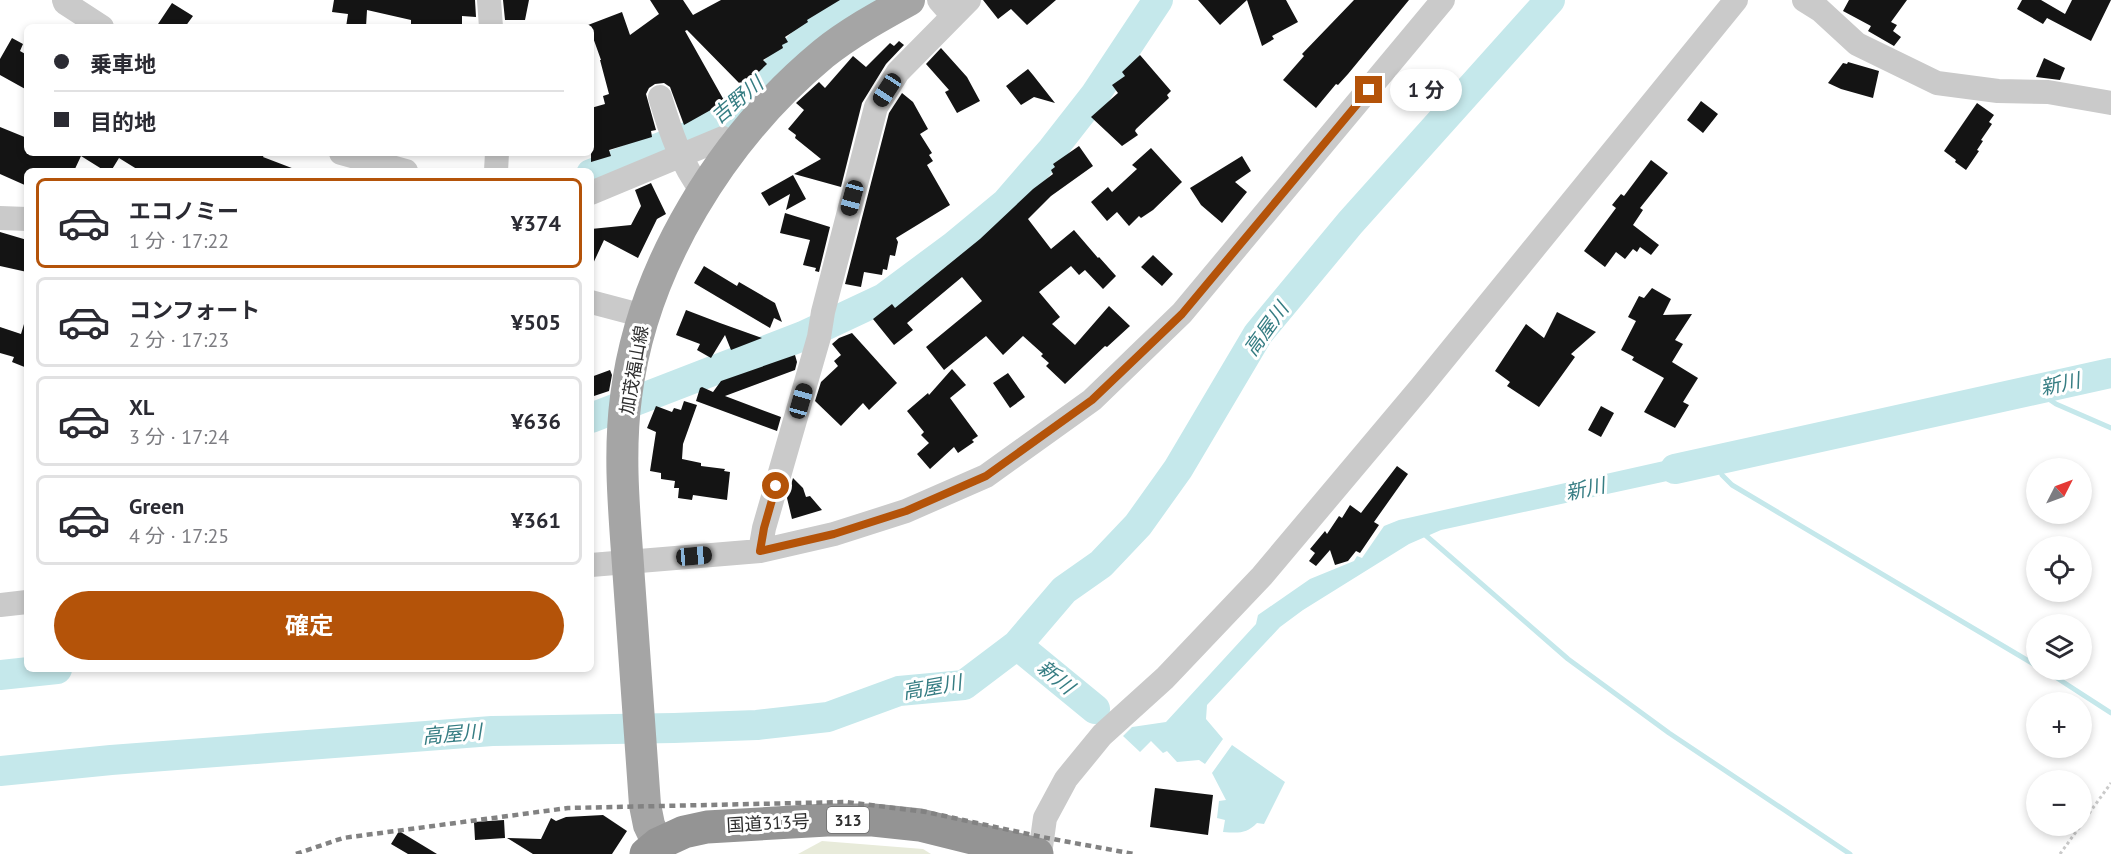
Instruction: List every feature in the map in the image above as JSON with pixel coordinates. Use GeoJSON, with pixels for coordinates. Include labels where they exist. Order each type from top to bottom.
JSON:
{"type":"FeatureCollection","features":[{"type":"Feature","properties":{"kind":"highway","name":"国道313号"},"geometry":{"type":"LineString","coordinates":[[652,849],[684,832],[707,827],[827,820],[873,820],[920,825],[1039,854]]}},
{"type":"Feature","properties":{"kind":"main road","name":"加茂福山線"},"geometry":{"type":"LineString","coordinates":[[652,849],[645,796],[621,473],[625,408],[644,316],[662,269],[702,191],[734,145],[776,97],[825,53],[878,17],[909,0]]}},
{"type":"Feature","properties":{"kind":"street"},"geometry":{"type":"LineString","coordinates":[[64,0],[65,3],[97,24]]}},
{"type":"Feature","properties":{"kind":"street"},"geometry":{"type":"LineString","coordinates":[[489,0],[491,24]]}},
{"type":"Feature","properties":{"kind":"street"},"geometry":{"type":"LineString","coordinates":[[594,565],[760,551],[834,534],[906,511],[986,476],[1092,400],[1182,314],[1443,0]]}},
{"type":"Feature","properties":{"kind":"street"},"geometry":{"type":"LineString","coordinates":[[1039,854],[1045,818],[1073,770],[1102,735],[1165,678],[1262,576],[1421,387],[1736,0]]}},
{"type":"Feature","properties":{"kind":"street"},"geometry":{"type":"LineString","coordinates":[[1804,0],[1820,10],[1857,44],[1937,83],[1998,92],[2048,92],[2111,103]]}},
{"type":"Feature","properties":{"kind":"street"},"geometry":{"type":"LineString","coordinates":[[760,551],[764,528],[819,337],[823,312],[876,107],[898,72],[954,5]]}},
{"type":"Feature","properties":{"kind":"street"},"geometry":{"type":"LineString","coordinates":[[660,98],[677,145],[692,178],[702,191]]}},
{"type":"Feature","properties":{"kind":"street"},"geometry":{"type":"LineString","coordinates":[[594,191],[677,145],[723,138],[734,145]]}},
{"type":"Feature","properties":{"kind":"street"},"geometry":{"type":"LineString","coordinates":[[374,157],[399,168]]}},
{"type":"Feature","properties":{"kind":"street"},"geometry":{"type":"LineString","coordinates":[[0,218],[24,219]]}},
{"type":"Feature","properties":{"kind":"street"},"geometry":{"type":"LineString","coordinates":[[594,303],[644,316]]}},
{"type":"Feature","properties":{"kind":"street"},"geometry":{"type":"LineString","coordinates":[[0,605],[24,602]]}},
{"type":"Feature","properties":{"kind":"path"},"geometry":{"type":"LineString","coordinates":[[2092,809],[2111,783]]}},
{"type":"Feature","properties":{"kind":"path"},"geometry":{"type":"LineString","coordinates":[[2060,854],[2073,836]]}},
{"type":"Feature","properties":{"kind":"green space"},"geometry":{"type":"Polygon","coordinates":[[[822,841],[923,849],[931,854],[798,854],[822,841]]]}},
{"type":"Feature","properties":{"kind":"water"},"geometry":{"type":"Polygon","coordinates":[[[1713,450],[1718,470],[1441,530],[1409,544],[1303,610],[1280,627],[1207,705],[1206,719],[1223,739],[1205,764],[1199,760],[1177,762],[1167,751],[1163,753],[1151,741],[1140,752],[1123,736],[1132,727],[1166,722],[1256,624],[1258,615],[1310,579],[1354,561],[1357,556],[1362,558],[1384,526],[1399,520],[1713,450]]]}},
{"type":"Feature","properties":{"kind":"water"},"geometry":{"type":"Polygon","coordinates":[[[1232,745],[1285,782],[1264,824],[1257,823],[1246,831],[1223,832],[1225,820],[1217,818],[1219,801],[1226,800],[1212,773],[1232,745]]]}},
{"type":"Feature","properties":{"kind":"building"},"geometry":{"type":"Polygon","coordinates":[[[334,0],[475,0],[476,17],[462,16],[462,24],[411,24],[411,20],[367,10],[366,24],[346,24],[348,14],[332,12],[334,0]]]}},
{"type":"Feature","properties":{"kind":"building"},"geometry":{"type":"Polygon","coordinates":[[[503,0],[529,0],[525,20],[505,20],[503,0]]]}},
{"type":"Feature","properties":{"kind":"building"},"geometry":{"type":"Polygon","coordinates":[[[650,0],[683,0],[693,15],[721,0],[840,0],[807,20],[808,22],[785,37],[788,42],[782,45],[783,48],[763,60],[767,64],[743,87],[687,30],[685,31],[725,102],[684,125],[670,87],[664,83],[655,84],[646,94],[656,130],[651,131],[652,137],[609,150],[611,156],[591,162],[591,156],[594,156],[594,107],[605,104],[603,96],[609,94],[594,40],[594,24],[591,24],[622,12],[630,35],[659,14],[650,0]]]}},
{"type":"Feature","properties":{"kind":"building"},"geometry":{"type":"Polygon","coordinates":[[[983,0],[1056,0],[1027,25],[1011,9],[998,19],[983,0]]]}},
{"type":"Feature","properties":{"kind":"building"},"geometry":{"type":"Polygon","coordinates":[[[1198,0],[1247,0],[1220,25],[1198,0]]]}},
{"type":"Feature","properties":{"kind":"building"},"geometry":{"type":"Polygon","coordinates":[[[1247,0],[1286,0],[1298,22],[1272,36],[1274,39],[1262,46],[1247,0]]]}},
{"type":"Feature","properties":{"kind":"building"},"geometry":{"type":"Polygon","coordinates":[[[1354,0],[1409,0],[1348,74],[1338,85],[1336,84],[1316,108],[1283,80],[1304,56],[1302,54],[1354,0]]]}},
{"type":"Feature","properties":{"kind":"building"},"geometry":{"type":"Polygon","coordinates":[[[1849,0],[1907,0],[1891,22],[1897,25],[1893,31],[1901,37],[1894,46],[1868,31],[1871,26],[1843,11],[1849,0]]]}},
{"type":"Feature","properties":{"kind":"building"},"geometry":{"type":"Polygon","coordinates":[[[2022,0],[2041,0],[2065,14],[2072,0],[2111,0],[2091,41],[2047,18],[2043,24],[2017,9],[2022,0]]]}},
{"type":"Feature","properties":{"kind":"building"},"geometry":{"type":"Polygon","coordinates":[[[172,3],[193,16],[187,24],[158,24],[172,3]]]}},
{"type":"Feature","properties":{"kind":"building"},"geometry":{"type":"Polygon","coordinates":[[[12,38],[23,44],[20,51],[24,53],[24,88],[0,75],[0,59],[12,38]]]}},
{"type":"Feature","properties":{"kind":"building"},"geometry":{"type":"Polygon","coordinates":[[[899,41],[904,45],[886,64],[862,103],[841,187],[794,174],[821,159],[795,138],[796,135],[788,129],[804,110],[796,103],[819,82],[825,88],[853,56],[866,67],[890,43],[894,46],[899,41]]]}},
{"type":"Feature","properties":{"kind":"building"},"geometry":{"type":"Polygon","coordinates":[[[941,48],[967,77],[980,101],[957,113],[945,92],[949,90],[926,64],[941,48]]]}},
{"type":"Feature","properties":{"kind":"building"},"geometry":{"type":"Polygon","coordinates":[[[1140,55],[1171,91],[1167,95],[1169,98],[1136,129],[1138,135],[1122,146],[1091,117],[1118,93],[1112,85],[1125,76],[1122,72],[1140,55]]]}},
{"type":"Feature","properties":{"kind":"building"},"geometry":{"type":"Polygon","coordinates":[[[2044,58],[2065,68],[2060,80],[2036,77],[2044,58]]]}},
{"type":"Feature","properties":{"kind":"building"},"geometry":{"type":"Polygon","coordinates":[[[1848,62],[1879,71],[1873,98],[1828,83],[1843,63],[1848,62]]]}},
{"type":"Feature","properties":{"kind":"building"},"geometry":{"type":"Polygon","coordinates":[[[1028,69],[1055,103],[1034,97],[1021,105],[1006,86],[1028,69]]]}},
{"type":"Feature","properties":{"kind":"building"},"geometry":{"type":"Polygon","coordinates":[[[902,93],[913,102],[928,129],[920,134],[932,153],[929,155],[933,161],[927,165],[950,205],[896,238],[898,242],[895,256],[890,255],[887,270],[883,269],[882,275],[864,272],[861,287],[845,284],[889,113],[902,93]]]}},
{"type":"Feature","properties":{"kind":"building"},"geometry":{"type":"Polygon","coordinates":[[[1701,101],[1718,114],[1703,133],[1687,120],[1701,101]]]}},
{"type":"Feature","properties":{"kind":"building"},"geometry":{"type":"Polygon","coordinates":[[[1977,103],[1994,115],[1989,122],[1992,124],[1981,140],[1983,141],[1977,150],[1979,151],[1966,170],[1944,151],[1977,103]]]}},
{"type":"Feature","properties":{"kind":"building"},"geometry":{"type":"Polygon","coordinates":[[[0,127],[24,137],[24,156],[81,156],[75,168],[24,168],[24,185],[0,174],[0,127]]]}},
{"type":"Feature","properties":{"kind":"building"},"geometry":{"type":"Polygon","coordinates":[[[1079,146],[1093,166],[1051,196],[1028,219],[1051,249],[1074,230],[1116,276],[1103,289],[1085,270],[1079,275],[1071,266],[1039,292],[1060,317],[1052,324],[1075,345],[1109,306],[1130,326],[1065,384],[1046,366],[1049,363],[1041,356],[1043,354],[1023,336],[1003,355],[986,336],[944,370],[926,347],[982,301],[962,277],[907,323],[913,330],[894,345],[873,319],[892,304],[895,308],[980,239],[1033,189],[1053,174],[1051,170],[1055,167],[1053,164],[1079,146]]]}},
{"type":"Feature","properties":{"kind":"building"},"geometry":{"type":"Polygon","coordinates":[[[1151,148],[1182,182],[1153,210],[1141,218],[1139,216],[1129,226],[1117,212],[1107,221],[1091,202],[1108,187],[1112,192],[1137,169],[1132,165],[1151,148]]]}},
{"type":"Feature","properties":{"kind":"building"},"geometry":{"type":"Polygon","coordinates":[[[81,156],[264,156],[292,168],[135,168],[119,158],[113,168],[100,168],[81,156]]]}},
{"type":"Feature","properties":{"kind":"building"},"geometry":{"type":"Polygon","coordinates":[[[1242,156],[1251,171],[1235,182],[1247,192],[1222,223],[1201,205],[1190,188],[1242,156]]]}},
{"type":"Feature","properties":{"kind":"building"},"geometry":{"type":"Polygon","coordinates":[[[1651,160],[1668,173],[1640,208],[1643,210],[1633,225],[1659,245],[1651,255],[1640,247],[1637,252],[1633,249],[1625,259],[1616,252],[1605,267],[1584,251],[1616,208],[1612,205],[1621,194],[1624,196],[1651,160]]]}},
{"type":"Feature","properties":{"kind":"building"},"geometry":{"type":"Polygon","coordinates":[[[793,175],[806,199],[786,210],[790,194],[769,206],[761,193],[793,175]]]}},
{"type":"Feature","properties":{"kind":"building"},"geometry":{"type":"Polygon","coordinates":[[[651,183],[666,214],[657,219],[638,258],[604,240],[594,262],[594,229],[631,225],[641,206],[635,190],[651,183]]]}},
{"type":"Feature","properties":{"kind":"building"},"geometry":{"type":"Polygon","coordinates":[[[785,213],[830,227],[819,272],[815,271],[816,268],[803,265],[810,240],[780,233],[785,213]]]}},
{"type":"Feature","properties":{"kind":"building"},"geometry":{"type":"Polygon","coordinates":[[[0,232],[24,239],[24,271],[0,266],[0,232]]]}},
{"type":"Feature","properties":{"kind":"building"},"geometry":{"type":"Polygon","coordinates":[[[1153,255],[1173,274],[1162,286],[1141,267],[1153,255]]]}},
{"type":"Feature","properties":{"kind":"building"},"geometry":{"type":"Polygon","coordinates":[[[704,266],[737,286],[739,282],[775,303],[782,322],[774,318],[770,328],[694,283],[704,266]]]}},
{"type":"Feature","properties":{"kind":"building"},"geometry":{"type":"Polygon","coordinates":[[[1652,288],[1671,299],[1663,315],[1692,314],[1675,340],[1683,344],[1672,362],[1698,378],[1683,402],[1689,405],[1675,428],[1644,412],[1664,378],[1632,360],[1634,357],[1621,350],[1636,321],[1628,317],[1639,296],[1644,298],[1652,288]]]}},
{"type":"Feature","properties":{"kind":"building"},"geometry":{"type":"Polygon","coordinates":[[[686,310],[762,338],[731,350],[725,335],[711,358],[697,350],[700,344],[676,335],[686,310]]]}},
{"type":"Feature","properties":{"kind":"building"},"geometry":{"type":"Polygon","coordinates":[[[1557,312],[1596,332],[1571,354],[1575,357],[1539,407],[1507,386],[1510,382],[1495,371],[1526,324],[1544,338],[1557,312]]]}},
{"type":"Feature","properties":{"kind":"building"},"geometry":{"type":"Polygon","coordinates":[[[24,324],[24,367],[12,362],[14,357],[0,353],[0,327],[21,334],[24,324]]]}},
{"type":"Feature","properties":{"kind":"building"},"geometry":{"type":"Polygon","coordinates":[[[852,333],[897,383],[869,410],[863,403],[841,426],[815,401],[821,382],[838,366],[834,361],[841,355],[832,344],[839,338],[852,333]]]}},
{"type":"Feature","properties":{"kind":"building"},"geometry":{"type":"Polygon","coordinates":[[[795,355],[797,362],[795,370],[725,396],[781,417],[777,431],[696,401],[702,387],[713,392],[721,381],[795,355]]]}},
{"type":"Feature","properties":{"kind":"building"},"geometry":{"type":"Polygon","coordinates":[[[952,369],[966,385],[950,398],[978,436],[972,440],[974,442],[958,453],[954,447],[930,469],[917,454],[929,443],[921,435],[924,432],[907,411],[928,393],[929,395],[952,369]]]}},
{"type":"Feature","properties":{"kind":"building"},"geometry":{"type":"Polygon","coordinates":[[[610,370],[612,375],[609,391],[594,396],[594,376],[610,370]]]}},
{"type":"Feature","properties":{"kind":"building"},"geometry":{"type":"Polygon","coordinates":[[[1008,373],[1025,397],[1010,408],[993,383],[1008,373]]]}},
{"type":"Feature","properties":{"kind":"building"},"geometry":{"type":"Polygon","coordinates":[[[684,401],[697,405],[683,444],[682,459],[730,472],[727,500],[693,495],[692,500],[678,498],[679,488],[674,488],[675,481],[661,479],[661,473],[650,471],[656,432],[647,428],[656,406],[672,412],[674,408],[681,410],[684,401]]]}},
{"type":"Feature","properties":{"kind":"building"},"geometry":{"type":"Polygon","coordinates":[[[1601,406],[1614,413],[1601,437],[1588,430],[1601,406]]]}},
{"type":"Feature","properties":{"kind":"building"},"geometry":{"type":"Polygon","coordinates":[[[1397,466],[1408,474],[1374,522],[1379,525],[1360,553],[1356,551],[1348,561],[1335,565],[1330,550],[1316,566],[1309,561],[1315,553],[1310,549],[1325,531],[1327,534],[1339,516],[1342,518],[1350,505],[1361,513],[1397,466]]]}},
{"type":"Feature","properties":{"kind":"building"},"geometry":{"type":"Polygon","coordinates":[[[793,478],[803,488],[806,497],[810,496],[822,510],[792,519],[787,498],[793,478]]]}},
{"type":"Feature","properties":{"kind":"building"},"geometry":{"type":"Polygon","coordinates":[[[1155,788],[1213,795],[1208,835],[1150,827],[1155,788]]]}},
{"type":"Feature","properties":{"kind":"building"},"geometry":{"type":"Polygon","coordinates":[[[603,815],[627,831],[612,854],[533,854],[507,838],[541,839],[551,818],[556,821],[566,817],[603,815]]]}},
{"type":"Feature","properties":{"kind":"building"},"geometry":{"type":"Polygon","coordinates":[[[504,820],[505,838],[475,840],[474,822],[504,820]]]}},
{"type":"Feature","properties":{"kind":"building"},"geometry":{"type":"Polygon","coordinates":[[[399,831],[437,854],[408,854],[391,844],[399,831]]]}},
{"type":"Feature","properties":{"kind":"waterway","name":"吉野川"},"geometry":{"type":"LineString","coordinates":[[594,173],[692,135],[730,112],[767,79],[811,34],[868,0]]}},
{"type":"Feature","properties":{"kind":"waterway"},"geometry":{"type":"LineString","coordinates":[[594,417],[803,336],[884,298],[954,246],[1006,203],[1095,95],[1158,0]]}},
{"type":"Feature","properties":{"kind":"waterway","name":"高屋川"},"geometry":{"type":"LineString","coordinates":[[0,771],[111,760],[492,731],[757,725],[828,717],[899,691],[964,685],[1017,645],[1064,590],[1101,564],[1138,525],[1178,469],[1258,334],[1350,223],[1550,0]]}},
{"type":"Feature","properties":{"kind":"waterway","name":"新川"},"geometry":{"type":"LineString","coordinates":[[1675,469],[2111,373]]}},
{"type":"Feature","properties":{"kind":"waterway"},"geometry":{"type":"LineString","coordinates":[[2034,389],[2056,404],[2111,428]]}},
{"type":"Feature","properties":{"kind":"waterway"},"geometry":{"type":"LineString","coordinates":[[1717,460],[1722,475],[1732,485],[2026,659]]}},
{"type":"Feature","properties":{"kind":"waterway"},"geometry":{"type":"LineString","coordinates":[[1423,533],[1568,659],[1669,733],[1850,854]]}},
{"type":"Feature","properties":{"kind":"waterway","name":"新川"},"geometry":{"type":"LineString","coordinates":[[1017,645],[1095,709]]}},
{"type":"Feature","properties":{"kind":"waterway","name":"吉野川"},"geometry":{"type":"LineString","coordinates":[[0,675],[28,672]]}},
{"type":"Feature","properties":{"kind":"waterway"},"geometry":{"type":"LineString","coordinates":[[2060,680],[2111,713]]}},
{"type":"Feature","properties":{"kind":"railway"},"geometry":{"type":"LineString","coordinates":[[296,854],[343,838],[568,808],[846,802],[926,812],[1134,854]]}},
{"type":"Feature","properties":{"kind":"route"},"geometry":{"type":"LineString","coordinates":[[776,486],[760,551],[834,534],[906,511],[986,476],[1092,400],[1182,314],[1369,90]]}}]}
